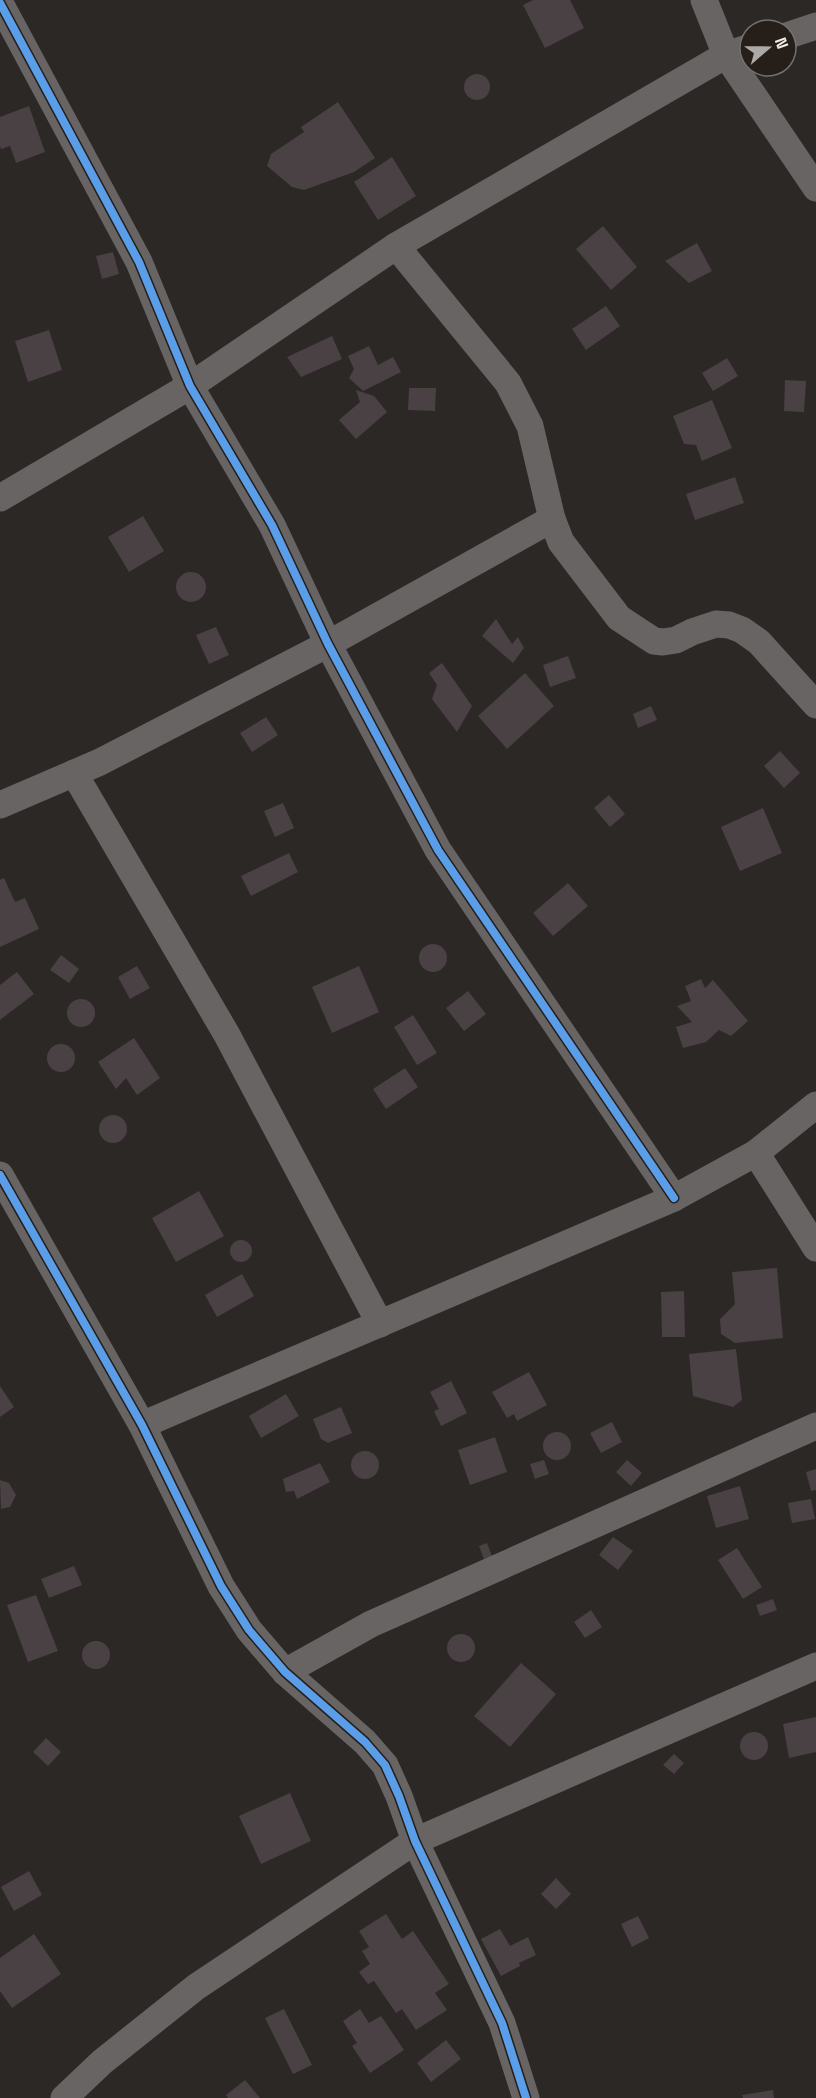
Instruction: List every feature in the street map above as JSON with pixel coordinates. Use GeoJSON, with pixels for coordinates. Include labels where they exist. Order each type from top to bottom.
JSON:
{"type":"FeatureCollection","features":[{"type":"Feature","properties":{"kind":"street"},"geometry":{"type":"LineString","coordinates":[[0,498],[190,386],[396,246],[738,51],[704,0]]}},
{"type":"Feature","properties":{"kind":"street"},"geometry":{"type":"LineString","coordinates":[[0,3],[9,39],[139,262],[190,386],[272,525],[328,644],[438,850],[674,1198]]}},
{"type":"Feature","properties":{"kind":"street"},"geometry":{"type":"LineString","coordinates":[[798,32],[816,26]]}},
{"type":"Feature","properties":{"kind":"street"},"geometry":{"type":"LineString","coordinates":[[753,78],[816,188]]}},
{"type":"Feature","properties":{"kind":"street"},"geometry":{"type":"LineString","coordinates":[[396,246],[508,383],[530,426],[552,519],[561,542],[619,618],[654,641],[676,640],[716,624],[729,625],[742,630],[759,642],[816,705]]}},
{"type":"Feature","properties":{"kind":"street"},"geometry":{"type":"LineString","coordinates":[[0,805],[100,762],[328,644],[552,519]]}},
{"type":"Feature","properties":{"kind":"street"},"geometry":{"type":"LineString","coordinates":[[74,773],[227,1035],[380,1324]]}},
{"type":"Feature","properties":{"kind":"street"},"geometry":{"type":"LineString","coordinates":[[142,1425],[674,1198],[756,1153],[816,1105]]}},
{"type":"Feature","properties":{"kind":"street"},"geometry":{"type":"LineString","coordinates":[[756,1153],[816,1248]]}},
{"type":"Feature","properties":{"kind":"street"},"geometry":{"type":"LineString","coordinates":[[0,1175],[142,1425],[221,1586],[249,1630],[285,1672],[365,1742],[385,1765],[415,1841],[502,2023],[526,2098]]}},
{"type":"Feature","properties":{"kind":"street"},"geometry":{"type":"LineString","coordinates":[[285,1672],[371,1624],[816,1426]]}},
{"type":"Feature","properties":{"kind":"street"},"geometry":{"type":"LineString","coordinates":[[64,2098],[102,2062],[196,1987],[415,1841],[816,1666]]}},
{"type":"Feature","properties":{"kind":"building"},"geometry":{"type":"Polygon","coordinates":[[[533,0],[570,0],[584,28],[545,48],[523,5],[533,0]]]}},
{"type":"Feature","properties":{"kind":"building"},"geometry":{"type":"Polygon","coordinates":[[[477,74],[487,77],[490,87],[487,97],[477,100],[467,97],[464,87],[467,77],[477,74]]]}},
{"type":"Feature","properties":{"kind":"building"},"geometry":{"type":"Polygon","coordinates":[[[338,102],[375,158],[354,172],[304,190],[292,187],[267,166],[271,154],[304,132],[301,127],[338,102]]]}},
{"type":"Feature","properties":{"kind":"building"},"geometry":{"type":"Polygon","coordinates":[[[29,106],[45,152],[16,163],[10,146],[1,149],[0,117],[29,106]]]}},
{"type":"Feature","properties":{"kind":"building"},"geometry":{"type":"Polygon","coordinates":[[[392,157],[416,196],[378,220],[354,182],[392,157]]]}},
{"type":"Feature","properties":{"kind":"building"},"geometry":{"type":"Polygon","coordinates":[[[603,226],[637,267],[611,290],[576,249],[603,226]]]}},
{"type":"Feature","properties":{"kind":"building"},"geometry":{"type":"Polygon","coordinates":[[[697,243],[712,271],[689,283],[665,261],[697,243]]]}},
{"type":"Feature","properties":{"kind":"building"},"geometry":{"type":"Polygon","coordinates":[[[113,252],[119,274],[102,279],[96,256],[113,252]]]}},
{"type":"Feature","properties":{"kind":"building"},"geometry":{"type":"Polygon","coordinates":[[[606,306],[620,326],[586,350],[572,329],[606,306]]]}},
{"type":"Feature","properties":{"kind":"building"},"geometry":{"type":"Polygon","coordinates":[[[49,330],[62,370],[28,382],[15,341],[49,330]]]}},
{"type":"Feature","properties":{"kind":"building"},"geometry":{"type":"Polygon","coordinates":[[[332,336],[342,359],[301,377],[287,357],[332,336]]]}},
{"type":"Feature","properties":{"kind":"building"},"geometry":{"type":"Polygon","coordinates":[[[369,346],[378,365],[393,357],[401,372],[363,391],[349,378],[354,369],[348,356],[369,346]]]}},
{"type":"Feature","properties":{"kind":"building"},"geometry":{"type":"Polygon","coordinates":[[[727,358],[738,376],[713,391],[702,373],[727,358]]]}},
{"type":"Feature","properties":{"kind":"building"},"geometry":{"type":"Polygon","coordinates":[[[785,380],[806,381],[804,412],[784,411],[785,380]]]}},
{"type":"Feature","properties":{"kind":"building"},"geometry":{"type":"Polygon","coordinates":[[[409,388],[436,388],[435,411],[408,410],[409,388]]]}},
{"type":"Feature","properties":{"kind":"building"},"geometry":{"type":"Polygon","coordinates":[[[356,390],[374,396],[387,412],[356,439],[339,420],[360,402],[356,390]]]}},
{"type":"Feature","properties":{"kind":"building"},"geometry":{"type":"Polygon","coordinates":[[[712,400],[732,448],[702,461],[696,445],[684,444],[673,416],[712,400]]]}},
{"type":"Feature","properties":{"kind":"building"},"geometry":{"type":"Polygon","coordinates":[[[735,477],[744,503],[695,520],[686,494],[735,477]]]}},
{"type":"Feature","properties":{"kind":"building"},"geometry":{"type":"Polygon","coordinates":[[[143,516],[164,551],[129,572],[108,537],[143,516]]]}},
{"type":"Feature","properties":{"kind":"building"},"geometry":{"type":"Polygon","coordinates":[[[191,572],[201,577],[206,587],[201,597],[191,602],[181,597],[176,587],[181,577],[191,572]]]}},
{"type":"Feature","properties":{"kind":"building"},"geometry":{"type":"Polygon","coordinates":[[[496,619],[512,644],[518,637],[524,648],[513,663],[482,636],[496,619]]]}},
{"type":"Feature","properties":{"kind":"building"},"geometry":{"type":"Polygon","coordinates":[[[216,627],[229,655],[209,664],[196,635],[216,627]]]}},
{"type":"Feature","properties":{"kind":"building"},"geometry":{"type":"Polygon","coordinates":[[[568,656],[576,678],[550,687],[543,665],[568,656]]]}},
{"type":"Feature","properties":{"kind":"building"},"geometry":{"type":"Polygon","coordinates":[[[442,663],[472,706],[457,732],[432,699],[437,685],[429,673],[442,663]]]}},
{"type":"Feature","properties":{"kind":"building"},"geometry":{"type":"Polygon","coordinates":[[[525,673],[554,706],[507,749],[478,716],[525,673]]]}},
{"type":"Feature","properties":{"kind":"building"},"geometry":{"type":"Polygon","coordinates":[[[651,706],[657,720],[638,728],[633,714],[651,706]]]}},
{"type":"Feature","properties":{"kind":"building"},"geometry":{"type":"Polygon","coordinates":[[[266,717],[278,735],[252,752],[240,733],[266,717]]]}},
{"type":"Feature","properties":{"kind":"building"},"geometry":{"type":"Polygon","coordinates":[[[780,751],[800,773],[784,788],[764,766],[780,751]]]}},
{"type":"Feature","properties":{"kind":"building"},"geometry":{"type":"Polygon","coordinates":[[[609,795],[625,814],[610,827],[594,808],[609,795]]]}},
{"type":"Feature","properties":{"kind":"building"},"geometry":{"type":"Polygon","coordinates":[[[283,803],[294,828],[275,837],[264,811],[283,803]]]}},
{"type":"Feature","properties":{"kind":"building"},"geometry":{"type":"Polygon","coordinates":[[[763,808],[782,853],[740,871],[721,827],[763,808]]]}},
{"type":"Feature","properties":{"kind":"building"},"geometry":{"type":"Polygon","coordinates":[[[289,853],[298,872],[251,896],[241,876],[289,853]]]}},
{"type":"Feature","properties":{"kind":"building"},"geometry":{"type":"Polygon","coordinates":[[[4,878],[15,902],[25,898],[39,929],[0,947],[0,880],[4,878]]]}},
{"type":"Feature","properties":{"kind":"building"},"geometry":{"type":"Polygon","coordinates":[[[568,883],[588,906],[553,936],[533,913],[568,883]]]}},
{"type":"Feature","properties":{"kind":"building"},"geometry":{"type":"Polygon","coordinates":[[[433,944],[443,948],[447,958],[443,968],[433,972],[423,968],[419,958],[423,948],[433,944]]]}},
{"type":"Feature","properties":{"kind":"building"},"geometry":{"type":"Polygon","coordinates":[[[61,955],[79,969],[69,983],[50,970],[61,955]]]}},
{"type":"Feature","properties":{"kind":"building"},"geometry":{"type":"Polygon","coordinates":[[[137,966],[150,988],[130,999],[118,977],[137,966]]]}},
{"type":"Feature","properties":{"kind":"building"},"geometry":{"type":"Polygon","coordinates":[[[359,966],[379,1012],[332,1033],[312,987],[359,966]]]}},
{"type":"Feature","properties":{"kind":"building"},"geometry":{"type":"Polygon","coordinates":[[[17,972],[34,994],[0,1020],[0,985],[17,972]]]}},
{"type":"Feature","properties":{"kind":"building"},"geometry":{"type":"Polygon","coordinates":[[[701,979],[705,988],[713,980],[748,1021],[731,1036],[719,1030],[706,1042],[683,1048],[676,1027],[692,1022],[677,1006],[691,1001],[685,986],[701,979]]]}},
{"type":"Feature","properties":{"kind":"building"},"geometry":{"type":"Polygon","coordinates":[[[468,991],[486,1014],[464,1031],[446,1008],[468,991]]]}},
{"type":"Feature","properties":{"kind":"building"},"geometry":{"type":"Polygon","coordinates":[[[81,999],[91,1003],[95,1013],[91,1023],[81,1027],[71,1023],[67,1013],[71,1003],[81,999]]]}},
{"type":"Feature","properties":{"kind":"building"},"geometry":{"type":"Polygon","coordinates":[[[413,1015],[437,1053],[417,1065],[394,1027],[413,1015]]]}},
{"type":"Feature","properties":{"kind":"building"},"geometry":{"type":"Polygon","coordinates":[[[134,1038],[160,1078],[137,1095],[126,1078],[116,1089],[98,1062],[134,1038]]]}},
{"type":"Feature","properties":{"kind":"building"},"geometry":{"type":"Polygon","coordinates":[[[61,1044],[71,1048],[75,1058],[71,1068],[61,1072],[51,1068],[47,1058],[51,1048],[61,1044]]]}},
{"type":"Feature","properties":{"kind":"building"},"geometry":{"type":"Polygon","coordinates":[[[405,1068],[418,1087],[386,1109],[373,1089],[405,1068]]]}},
{"type":"Feature","properties":{"kind":"building"},"geometry":{"type":"Polygon","coordinates":[[[113,1115],[123,1119],[127,1129],[123,1139],[113,1143],[103,1139],[99,1129],[103,1119],[113,1115]]]}},
{"type":"Feature","properties":{"kind":"building"},"geometry":{"type":"Polygon","coordinates":[[[199,1191],[224,1236],[176,1262],[152,1218],[199,1191]]]}},
{"type":"Feature","properties":{"kind":"building"},"geometry":{"type":"Polygon","coordinates":[[[241,1240],[249,1243],[252,1251],[249,1259],[241,1262],[233,1259],[230,1251],[233,1243],[241,1240]]]}},
{"type":"Feature","properties":{"kind":"building"},"geometry":{"type":"Polygon","coordinates":[[[777,1268],[783,1338],[735,1343],[721,1334],[720,1319],[735,1304],[732,1272],[777,1268]]]}},
{"type":"Feature","properties":{"kind":"building"},"geometry":{"type":"Polygon","coordinates":[[[242,1274],[254,1296],[217,1317],[205,1295],[242,1274]]]}},
{"type":"Feature","properties":{"kind":"building"},"geometry":{"type":"Polygon","coordinates":[[[684,1291],[685,1337],[662,1337],[661,1292],[684,1291]]]}},
{"type":"Feature","properties":{"kind":"building"},"geometry":{"type":"Polygon","coordinates":[[[736,1349],[742,1400],[733,1407],[693,1396],[689,1354],[736,1349]]]}},
{"type":"Feature","properties":{"kind":"building"},"geometry":{"type":"Polygon","coordinates":[[[529,1372],[547,1405],[517,1421],[514,1414],[507,1418],[492,1392],[529,1372]]]}},
{"type":"Feature","properties":{"kind":"building"},"geometry":{"type":"Polygon","coordinates":[[[451,1381],[467,1413],[441,1426],[434,1411],[439,1409],[430,1392],[451,1381]]]}},
{"type":"Feature","properties":{"kind":"building"},"geometry":{"type":"Polygon","coordinates":[[[0,1386],[14,1407],[0,1417],[0,1386]]]}},
{"type":"Feature","properties":{"kind":"building"},"geometry":{"type":"Polygon","coordinates":[[[286,1394],[299,1416],[261,1438],[249,1416],[286,1394]]]}},
{"type":"Feature","properties":{"kind":"building"},"geometry":{"type":"Polygon","coordinates":[[[341,1407],[352,1433],[328,1443],[321,1439],[313,1419],[341,1407]]]}},
{"type":"Feature","properties":{"kind":"building"},"geometry":{"type":"Polygon","coordinates":[[[612,1422],[622,1442],[601,1453],[590,1433],[612,1422]]]}},
{"type":"Feature","properties":{"kind":"building"},"geometry":{"type":"Polygon","coordinates":[[[557,1432],[567,1436],[571,1446],[567,1456],[557,1460],[547,1456],[543,1446],[547,1436],[557,1432]]]}},
{"type":"Feature","properties":{"kind":"building"},"geometry":{"type":"Polygon","coordinates":[[[495,1437],[507,1472],[470,1485],[458,1450],[495,1437]]]}},
{"type":"Feature","properties":{"kind":"building"},"geometry":{"type":"Polygon","coordinates":[[[365,1451],[375,1455],[379,1465],[375,1475],[365,1479],[355,1475],[351,1465],[355,1455],[365,1451]]]}},
{"type":"Feature","properties":{"kind":"building"},"geometry":{"type":"Polygon","coordinates":[[[544,1460],[549,1474],[535,1479],[530,1464],[544,1460]]]}},
{"type":"Feature","properties":{"kind":"building"},"geometry":{"type":"Polygon","coordinates":[[[627,1460],[642,1473],[631,1486],[616,1472],[627,1460]]]}},
{"type":"Feature","properties":{"kind":"building"},"geometry":{"type":"Polygon","coordinates":[[[320,1463],[330,1482],[297,1499],[294,1491],[286,1492],[283,1479],[320,1463]]]}},
{"type":"Feature","properties":{"kind":"building"},"geometry":{"type":"Polygon","coordinates":[[[816,1469],[816,1490],[811,1491],[806,1472],[816,1469]]]}},
{"type":"Feature","properties":{"kind":"building"},"geometry":{"type":"Polygon","coordinates":[[[0,1480],[9,1483],[16,1495],[10,1507],[1,1509],[0,1480]]]}},
{"type":"Feature","properties":{"kind":"building"},"geometry":{"type":"Polygon","coordinates":[[[740,1486],[749,1519],[716,1528],[707,1496],[740,1486]]]}},
{"type":"Feature","properties":{"kind":"building"},"geometry":{"type":"Polygon","coordinates":[[[811,1499],[815,1519],[792,1523],[788,1503],[811,1499]]]}},
{"type":"Feature","properties":{"kind":"building"},"geometry":{"type":"Polygon","coordinates":[[[613,1537],[633,1551],[618,1570],[599,1555],[613,1537]]]}},
{"type":"Feature","properties":{"kind":"building"},"geometry":{"type":"Polygon","coordinates":[[[487,1543],[492,1556],[484,1559],[479,1546],[487,1543]]]}},
{"type":"Feature","properties":{"kind":"building"},"geometry":{"type":"Polygon","coordinates":[[[737,1548],[762,1587],[743,1599],[718,1560],[737,1548]]]}},
{"type":"Feature","properties":{"kind":"building"},"geometry":{"type":"Polygon","coordinates":[[[74,1566],[82,1585],[49,1598],[41,1579],[74,1566]]]}},
{"type":"Feature","properties":{"kind":"building"},"geometry":{"type":"Polygon","coordinates":[[[36,1595],[58,1651],[28,1662],[7,1605],[36,1595]]]}},
{"type":"Feature","properties":{"kind":"building"},"geometry":{"type":"Polygon","coordinates":[[[773,1599],[777,1610],[760,1616],[756,1605],[773,1599]]]}},
{"type":"Feature","properties":{"kind":"building"},"geometry":{"type":"Polygon","coordinates":[[[591,1610],[602,1627],[585,1638],[574,1622],[591,1610]]]}},
{"type":"Feature","properties":{"kind":"building"},"geometry":{"type":"Polygon","coordinates":[[[461,1634],[471,1638],[475,1648],[471,1658],[461,1662],[451,1658],[447,1648],[451,1638],[461,1634]]]}},
{"type":"Feature","properties":{"kind":"building"},"geometry":{"type":"Polygon","coordinates":[[[96,1641],[106,1645],[110,1655],[106,1665],[96,1669],[86,1665],[82,1655],[86,1645],[96,1641]]]}},
{"type":"Feature","properties":{"kind":"building"},"geometry":{"type":"Polygon","coordinates":[[[521,1663],[556,1694],[510,1747],[474,1716],[521,1663]]]}},
{"type":"Feature","properties":{"kind":"building"},"geometry":{"type":"Polygon","coordinates":[[[816,1717],[816,1752],[789,1758],[783,1724],[816,1717]]]}},
{"type":"Feature","properties":{"kind":"building"},"geometry":{"type":"Polygon","coordinates":[[[754,1732],[764,1736],[768,1746],[764,1756],[754,1760],[744,1756],[740,1746],[744,1736],[754,1732]]]}},
{"type":"Feature","properties":{"kind":"building"},"geometry":{"type":"Polygon","coordinates":[[[46,1738],[61,1752],[48,1766],[33,1752],[46,1738]]]}},
{"type":"Feature","properties":{"kind":"building"},"geometry":{"type":"Polygon","coordinates":[[[674,1754],[684,1763],[674,1774],[663,1765],[674,1754]]]}},
{"type":"Feature","properties":{"kind":"building"},"geometry":{"type":"Polygon","coordinates":[[[290,1793],[311,1841],[261,1864],[239,1816],[290,1793]]]}},
{"type":"Feature","properties":{"kind":"building"},"geometry":{"type":"Polygon","coordinates":[[[29,1871],[42,1895],[14,1911],[1,1887],[29,1871]]]}},
{"type":"Feature","properties":{"kind":"building"},"geometry":{"type":"Polygon","coordinates":[[[556,1878],[571,1894],[556,1909],[541,1894],[556,1878]]]}},
{"type":"Feature","properties":{"kind":"building"},"geometry":{"type":"Polygon","coordinates":[[[386,1914],[402,1939],[413,1931],[449,1984],[435,1993],[447,2010],[416,2030],[402,2009],[396,2013],[374,1981],[368,1984],[359,1972],[370,1964],[362,1951],[369,1947],[359,1931],[386,1914]]]}},
{"type":"Feature","properties":{"kind":"building"},"geometry":{"type":"Polygon","coordinates":[[[638,1916],[649,1938],[632,1947],[621,1924],[638,1916]]]}},
{"type":"Feature","properties":{"kind":"building"},"geometry":{"type":"Polygon","coordinates":[[[500,1929],[510,1946],[528,1937],[536,1955],[519,1963],[520,1966],[501,1976],[481,1939],[500,1929]]]}},
{"type":"Feature","properties":{"kind":"building"},"geometry":{"type":"Polygon","coordinates":[[[34,1934],[61,1974],[12,2008],[0,1991],[0,1958],[34,1934]]]}},
{"type":"Feature","properties":{"kind":"building"},"geometry":{"type":"Polygon","coordinates":[[[284,2009],[312,2065],[293,2074],[265,2018],[284,2009]]]}},
{"type":"Feature","properties":{"kind":"building"},"geometry":{"type":"Polygon","coordinates":[[[360,2009],[369,2023],[381,2016],[404,2050],[370,2073],[352,2046],[357,2043],[343,2021],[360,2009]]]}},
{"type":"Feature","properties":{"kind":"building"},"geometry":{"type":"Polygon","coordinates":[[[446,2040],[461,2059],[431,2082],[417,2063],[446,2040]]]}},
{"type":"Feature","properties":{"kind":"building"},"geometry":{"type":"Polygon","coordinates":[[[245,2080],[260,2098],[228,2098],[226,2095],[245,2080]]]}},
{"type":"Feature","properties":{"kind":"building"},"geometry":{"type":"Polygon","coordinates":[[[773,2090],[774,2098],[743,2098],[742,2095],[773,2090]]]}},
{"type":"Feature","properties":{"kind":"cycle path"},"geometry":{"type":"LineString","coordinates":[[0,3],[139,262],[190,386],[272,525],[328,644],[438,850],[674,1198]]}},
{"type":"Feature","properties":{"kind":"cycle path"},"geometry":{"type":"LineString","coordinates":[[0,1175],[142,1425],[221,1586],[249,1630],[285,1672],[365,1742],[385,1765],[415,1841],[502,2023],[526,2098]]}}]}
